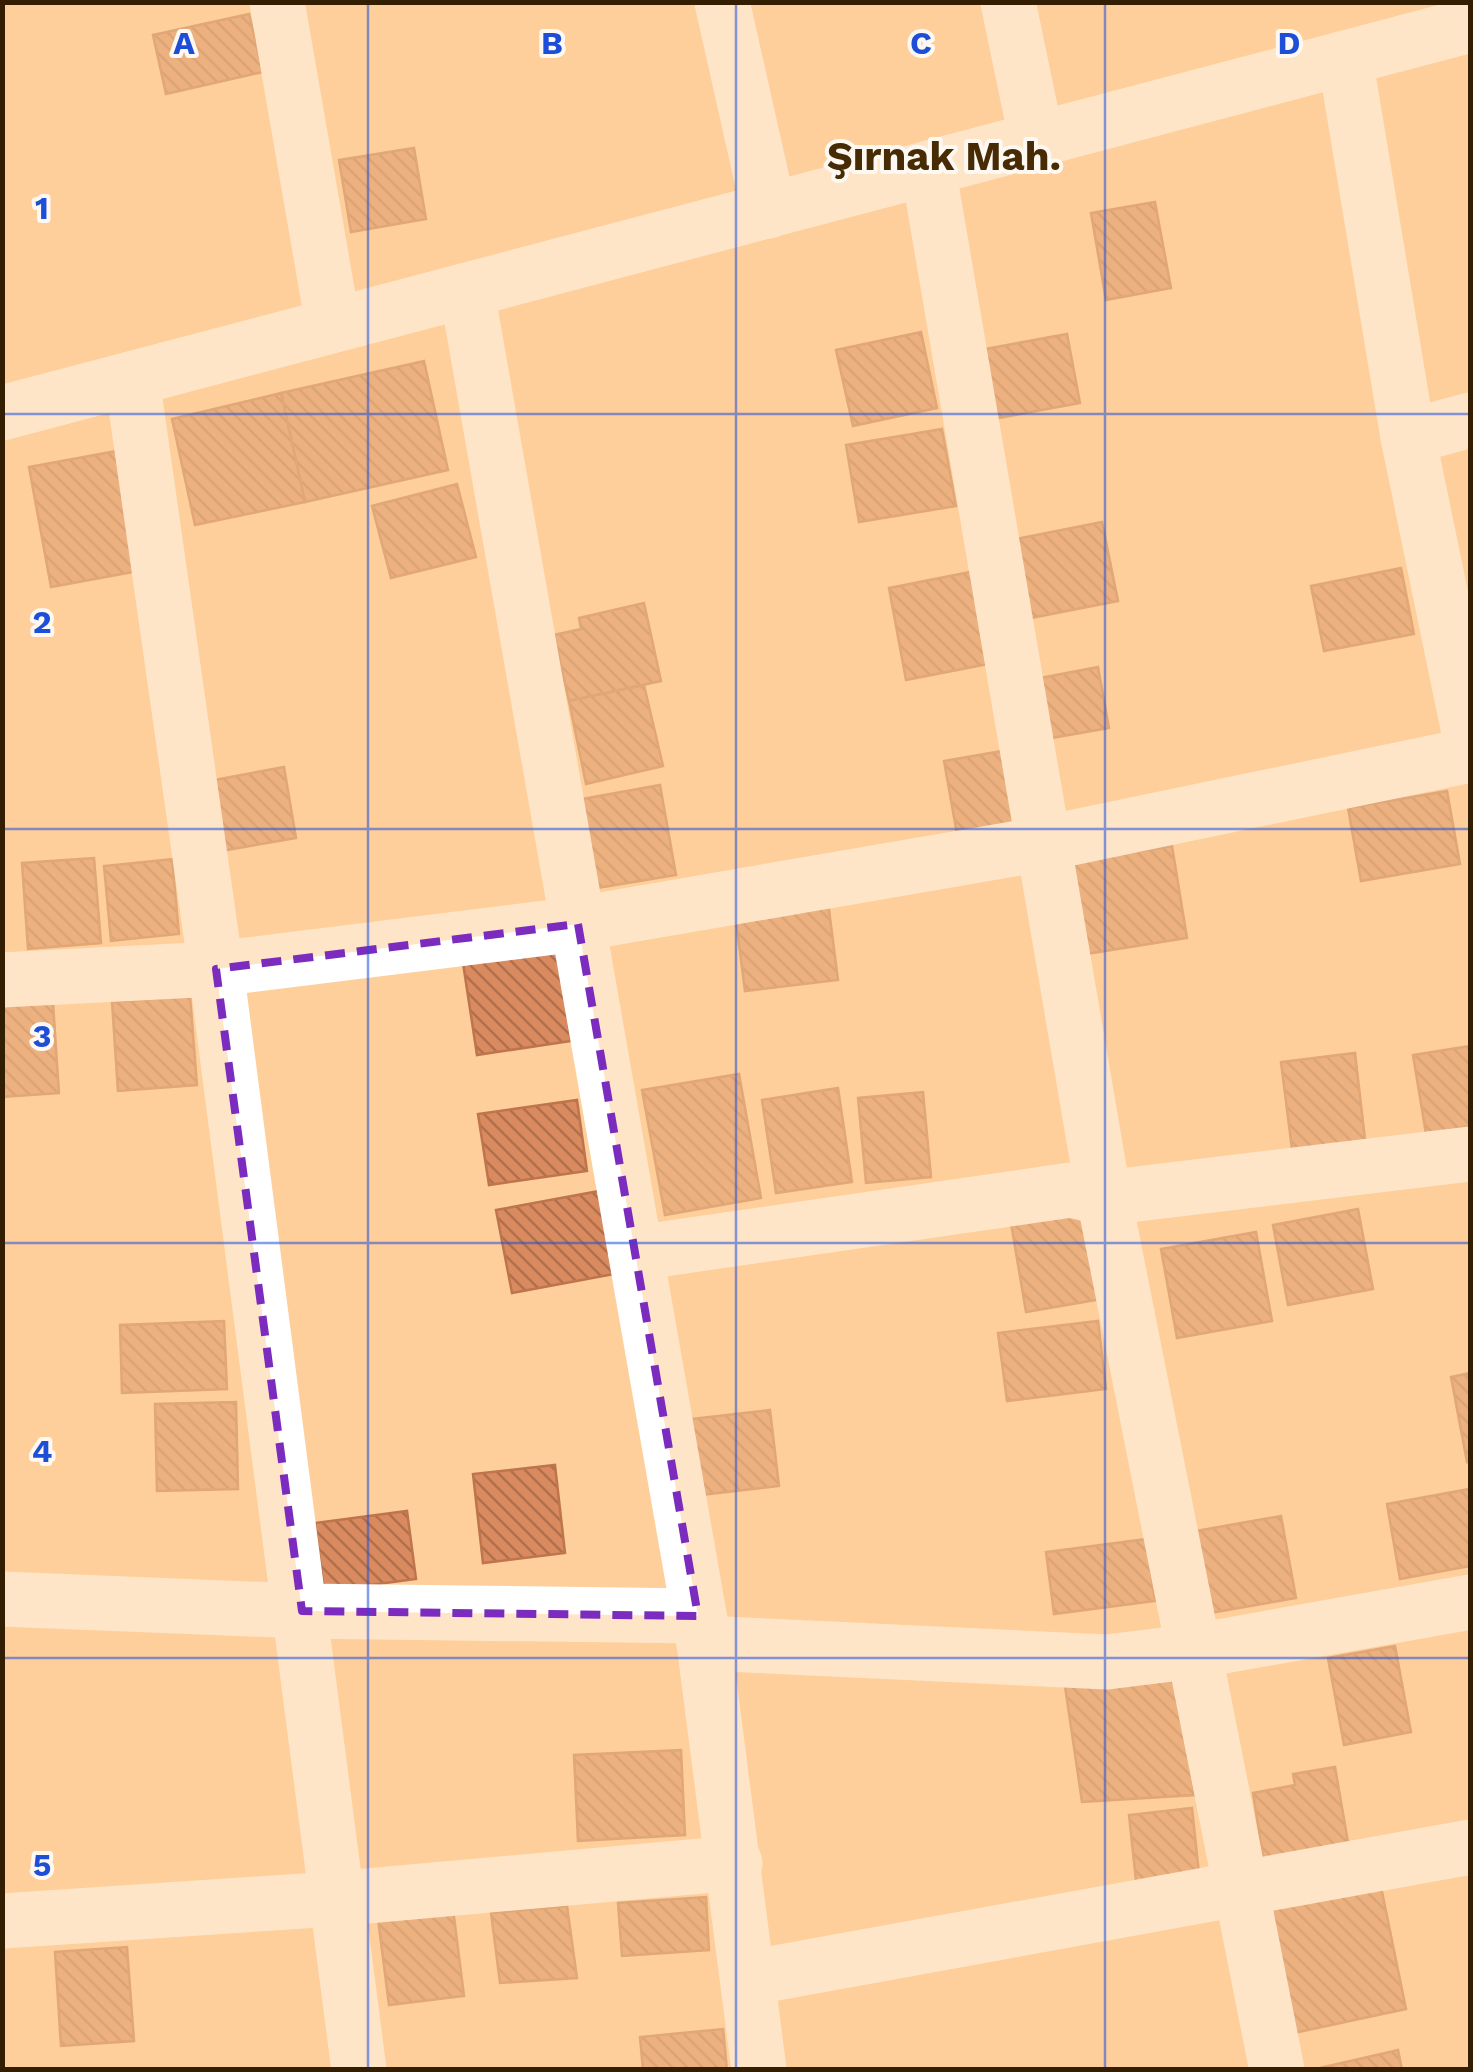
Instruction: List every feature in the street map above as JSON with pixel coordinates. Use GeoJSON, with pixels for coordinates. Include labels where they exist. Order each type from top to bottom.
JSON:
{"type":"FeatureCollection","features":[{"type":"Feature","properties":{"kind":"street"},"geometry":{"type":"LineString","coordinates":[[277,2],[332,326]]}},
{"type":"Feature","properties":{"kind":"street"},"geometry":{"type":"LineString","coordinates":[[722,2],[770,212]]}},
{"type":"Feature","properties":{"kind":"street"},"geometry":{"type":"LineString","coordinates":[[1008,2],[1036,137]]}},
{"type":"Feature","properties":{"kind":"street"},"geometry":{"type":"LineString","coordinates":[[2,414],[1470,25]]}},
{"type":"Feature","properties":{"kind":"street"},"geometry":{"type":"LineString","coordinates":[[1344,58],[1408,437],[1470,737]]}},
{"type":"Feature","properties":{"kind":"street"},"geometry":{"type":"LineString","coordinates":[[928,168],[1104,1198],[1196,1651],[1239,1891],[1278,2070]]}},
{"type":"Feature","properties":{"kind":"street"},"geometry":{"type":"LineString","coordinates":[[467,292],[701,1630],[735,1864],[759,2070]]}},
{"type":"Feature","properties":{"kind":"street"},"geometry":{"type":"LineString","coordinates":[[132,379],[216,969],[359,2070]]}},
{"type":"Feature","properties":{"kind":"street"},"geometry":{"type":"LineString","coordinates":[[1408,437],[1470,420]]}},
{"type":"Feature","properties":{"kind":"street"},"geometry":{"type":"LineString","coordinates":[[2,980],[216,969],[578,924],[1042,844],[1470,755]]}},
{"type":"Feature","properties":{"kind":"street"},"geometry":{"type":"LineString","coordinates":[[636,1252],[1071,1190],[1104,1198],[1470,1154]]}},
{"type":"Feature","properties":{"kind":"street"},"geometry":{"type":"LineString","coordinates":[[2,1599],[701,1630],[1107,1662],[1196,1651],[1470,1602]]}},
{"type":"Feature","properties":{"kind":"street"},"geometry":{"type":"LineString","coordinates":[[748,1978],[1470,1847]]}},
{"type":"Feature","properties":{"kind":"street"},"geometry":{"type":"LineString","coordinates":[[2,1921],[334,1899],[735,1864]]}},
{"type":"Feature","properties":{"kind":"highlighted area"},"geometry":{"type":"Polygon","coordinates":[[[578,924],[698,1616],[302,1611],[216,969],[578,924]]]}},
{"type":"Feature","properties":{"kind":"building"},"geometry":{"type":"Polygon","coordinates":[[[249,14],[263,72],[166,94],[153,35],[249,14]]]}},
{"type":"Feature","properties":{"kind":"building"},"geometry":{"type":"Polygon","coordinates":[[[414,148],[426,219],[351,232],[339,160],[414,148]]]}},
{"type":"Feature","properties":{"kind":"building"},"geometry":{"type":"Polygon","coordinates":[[[1155,202],[1171,288],[1106,300],[1091,213],[1155,202]]]}},
{"type":"Feature","properties":{"kind":"building"},"geometry":{"type":"Polygon","coordinates":[[[921,332],[937,408],[853,426],[836,350],[921,332]]]}},
{"type":"Feature","properties":{"kind":"building"},"geometry":{"type":"Polygon","coordinates":[[[1067,334],[1080,403],[993,419],[980,350],[1067,334]]]}},
{"type":"Feature","properties":{"kind":"building"},"geometry":{"type":"Polygon","coordinates":[[[424,361],[448,470],[305,502],[281,393],[424,361]]]}},
{"type":"Feature","properties":{"kind":"building"},"geometry":{"type":"Polygon","coordinates":[[[281,393],[305,502],[195,525],[172,419],[281,393]]]}},
{"type":"Feature","properties":{"kind":"building"},"geometry":{"type":"Polygon","coordinates":[[[942,429],[956,506],[859,522],[846,445],[942,429]]]}},
{"type":"Feature","properties":{"kind":"building"},"geometry":{"type":"Polygon","coordinates":[[[122,450],[144,570],[51,587],[29,467],[122,450]]]}},
{"type":"Feature","properties":{"kind":"building"},"geometry":{"type":"Polygon","coordinates":[[[457,484],[476,557],[391,578],[372,506],[457,484]]]}},
{"type":"Feature","properties":{"kind":"building"},"geometry":{"type":"Polygon","coordinates":[[[1102,522],[1118,601],[1026,619],[1011,540],[1102,522]]]}},
{"type":"Feature","properties":{"kind":"building"},"geometry":{"type":"Polygon","coordinates":[[[1401,568],[1414,634],[1324,651],[1311,586],[1401,568]]]}},
{"type":"Feature","properties":{"kind":"building"},"geometry":{"type":"Polygon","coordinates":[[[970,572],[988,664],[906,680],[889,588],[970,572]]]}},
{"type":"Feature","properties":{"kind":"building"},"geometry":{"type":"Polygon","coordinates":[[[644,603],[661,681],[569,701],[554,635],[581,629],[579,618],[644,603]]]}},
{"type":"Feature","properties":{"kind":"building"},"geometry":{"type":"Polygon","coordinates":[[[1098,667],[1109,728],[1046,739],[1035,679],[1098,667]]]}},
{"type":"Feature","properties":{"kind":"building"},"geometry":{"type":"Polygon","coordinates":[[[644,685],[663,766],[586,784],[569,701],[644,685]]]}},
{"type":"Feature","properties":{"kind":"building"},"geometry":{"type":"Polygon","coordinates":[[[1002,751],[1015,824],[957,834],[944,761],[1002,751]]]}},
{"type":"Feature","properties":{"kind":"building"},"geometry":{"type":"Polygon","coordinates":[[[284,767],[296,838],[221,851],[209,781],[284,767]]]}},
{"type":"Feature","properties":{"kind":"building"},"geometry":{"type":"Polygon","coordinates":[[[660,785],[676,875],[597,888],[582,799],[660,785]]]}},
{"type":"Feature","properties":{"kind":"building"},"geometry":{"type":"Polygon","coordinates":[[[1447,791],[1460,864],[1361,881],[1348,808],[1447,791]]]}},
{"type":"Feature","properties":{"kind":"building"},"geometry":{"type":"Polygon","coordinates":[[[1172,846],[1187,938],[1086,954],[1072,862],[1172,846]]]}},
{"type":"Feature","properties":{"kind":"building"},"geometry":{"type":"Polygon","coordinates":[[[94,858],[101,943],[28,949],[22,863],[94,858]]]}},
{"type":"Feature","properties":{"kind":"building"},"geometry":{"type":"Polygon","coordinates":[[[172,859],[179,934],[111,941],[104,866],[172,859]]]}},
{"type":"Feature","properties":{"kind":"building"},"geometry":{"type":"Polygon","coordinates":[[[828,902],[838,980],[745,991],[735,913],[828,902]]]}},
{"type":"Feature","properties":{"kind":"building"},"geometry":{"type":"Polygon","coordinates":[[[558,949],[571,1041],[477,1055],[463,963],[558,949]]]}},
{"type":"Feature","properties":{"kind":"building"},"geometry":{"type":"Polygon","coordinates":[[[190,996],[197,1085],[118,1091],[112,1002],[190,996]]]}},
{"type":"Feature","properties":{"kind":"building"},"geometry":{"type":"Polygon","coordinates":[[[53,1003],[59,1093],[2,1097],[2,1006],[53,1003]]]}},
{"type":"Feature","properties":{"kind":"building"},"geometry":{"type":"Polygon","coordinates":[[[1470,1046],[1470,1126],[1426,1134],[1413,1055],[1470,1046]]]}},
{"type":"Feature","properties":{"kind":"building"},"geometry":{"type":"Polygon","coordinates":[[[1355,1053],[1366,1148],[1293,1157],[1281,1062],[1355,1053]]]}},
{"type":"Feature","properties":{"kind":"building"},"geometry":{"type":"Polygon","coordinates":[[[739,1074],[761,1198],[665,1215],[642,1090],[739,1074]]]}},
{"type":"Feature","properties":{"kind":"building"},"geometry":{"type":"Polygon","coordinates":[[[838,1088],[852,1182],[776,1193],[762,1100],[838,1088]]]}},
{"type":"Feature","properties":{"kind":"building"},"geometry":{"type":"Polygon","coordinates":[[[923,1092],[931,1177],[866,1183],[858,1098],[923,1092]]]}},
{"type":"Feature","properties":{"kind":"building"},"geometry":{"type":"Polygon","coordinates":[[[577,1100],[587,1171],[489,1185],[478,1114],[577,1100]]]}},
{"type":"Feature","properties":{"kind":"building"},"geometry":{"type":"Polygon","coordinates":[[[599,1191],[614,1274],[512,1293],[496,1210],[599,1191]]]}},
{"type":"Feature","properties":{"kind":"building"},"geometry":{"type":"Polygon","coordinates":[[[1358,1209],[1373,1289],[1288,1305],[1273,1225],[1358,1209]]]}},
{"type":"Feature","properties":{"kind":"building"},"geometry":{"type":"Polygon","coordinates":[[[1087,1211],[1102,1299],[1026,1312],[1011,1223],[1087,1211]]]}},
{"type":"Feature","properties":{"kind":"building"},"geometry":{"type":"Polygon","coordinates":[[[1256,1232],[1272,1321],[1177,1338],[1161,1249],[1256,1232]]]}},
{"type":"Feature","properties":{"kind":"building"},"geometry":{"type":"Polygon","coordinates":[[[224,1321],[227,1389],[122,1393],[120,1325],[224,1321]]]}},
{"type":"Feature","properties":{"kind":"building"},"geometry":{"type":"Polygon","coordinates":[[[1098,1321],[1106,1389],[1007,1401],[998,1333],[1098,1321]]]}},
{"type":"Feature","properties":{"kind":"building"},"geometry":{"type":"Polygon","coordinates":[[[1470,1373],[1470,1461],[1467,1462],[1451,1377],[1470,1373]]]}},
{"type":"Feature","properties":{"kind":"building"},"geometry":{"type":"Polygon","coordinates":[[[236,1402],[238,1489],[157,1491],[155,1404],[236,1402]]]}},
{"type":"Feature","properties":{"kind":"building"},"geometry":{"type":"Polygon","coordinates":[[[770,1410],[779,1486],[700,1495],[691,1419],[770,1410]]]}},
{"type":"Feature","properties":{"kind":"building"},"geometry":{"type":"Polygon","coordinates":[[[555,1465],[565,1553],[483,1563],[473,1474],[555,1465]]]}},
{"type":"Feature","properties":{"kind":"building"},"geometry":{"type":"Polygon","coordinates":[[[1469,1489],[1470,1566],[1400,1579],[1387,1504],[1469,1489]]]}},
{"type":"Feature","properties":{"kind":"building"},"geometry":{"type":"Polygon","coordinates":[[[407,1511],[416,1579],[324,1591],[315,1523],[407,1511]]]}},
{"type":"Feature","properties":{"kind":"building"},"geometry":{"type":"Polygon","coordinates":[[[1281,1516],[1296,1598],[1210,1613],[1196,1531],[1281,1516]]]}},
{"type":"Feature","properties":{"kind":"building"},"geometry":{"type":"Polygon","coordinates":[[[1147,1539],[1155,1601],[1054,1614],[1046,1552],[1147,1539]]]}},
{"type":"Feature","properties":{"kind":"building"},"geometry":{"type":"Polygon","coordinates":[[[1395,1646],[1411,1732],[1344,1745],[1328,1658],[1395,1646]]]}},
{"type":"Feature","properties":{"kind":"building"},"geometry":{"type":"Polygon","coordinates":[[[1175,1675],[1195,1795],[1082,1802],[1065,1686],[1175,1675]]]}},
{"type":"Feature","properties":{"kind":"building"},"geometry":{"type":"Polygon","coordinates":[[[681,1750],[685,1835],[578,1841],[574,1755],[681,1750]]]}},
{"type":"Feature","properties":{"kind":"building"},"geometry":{"type":"Polygon","coordinates":[[[1335,1767],[1349,1848],[1264,1863],[1253,1793],[1295,1785],[1293,1774],[1335,1767]]]}},
{"type":"Feature","properties":{"kind":"building"},"geometry":{"type":"Polygon","coordinates":[[[1192,1808],[1200,1883],[1137,1890],[1129,1815],[1192,1808]]]}},
{"type":"Feature","properties":{"kind":"building"},"geometry":{"type":"Polygon","coordinates":[[[1380,1882],[1406,2009],[1294,2033],[1267,1905],[1380,1882]]]}},
{"type":"Feature","properties":{"kind":"building"},"geometry":{"type":"Polygon","coordinates":[[[706,1897],[709,1950],[622,1956],[618,1903],[706,1897]]]}},
{"type":"Feature","properties":{"kind":"building"},"geometry":{"type":"Polygon","coordinates":[[[567,1906],[577,1978],[500,1983],[491,1913],[567,1906]]]}},
{"type":"Feature","properties":{"kind":"building"},"geometry":{"type":"Polygon","coordinates":[[[453,1909],[464,1996],[389,2005],[378,1919],[453,1909]]]}},
{"type":"Feature","properties":{"kind":"building"},"geometry":{"type":"Polygon","coordinates":[[[127,1947],[134,2041],[61,2046],[55,1952],[127,1947]]]}},
{"type":"Feature","properties":{"kind":"building"},"geometry":{"type":"Polygon","coordinates":[[[723,2029],[727,2070],[643,2070],[640,2037],[723,2029]]]}},
{"type":"Feature","properties":{"kind":"building"},"geometry":{"type":"Polygon","coordinates":[[[1398,2050],[1402,2070],[1311,2070],[1398,2050]]]}},
{"type":"Feature","properties":{"kind":"district","name":"Şırnak Mah."},"geometry":{"type":"Point","coordinates":[944,156]}}]}
